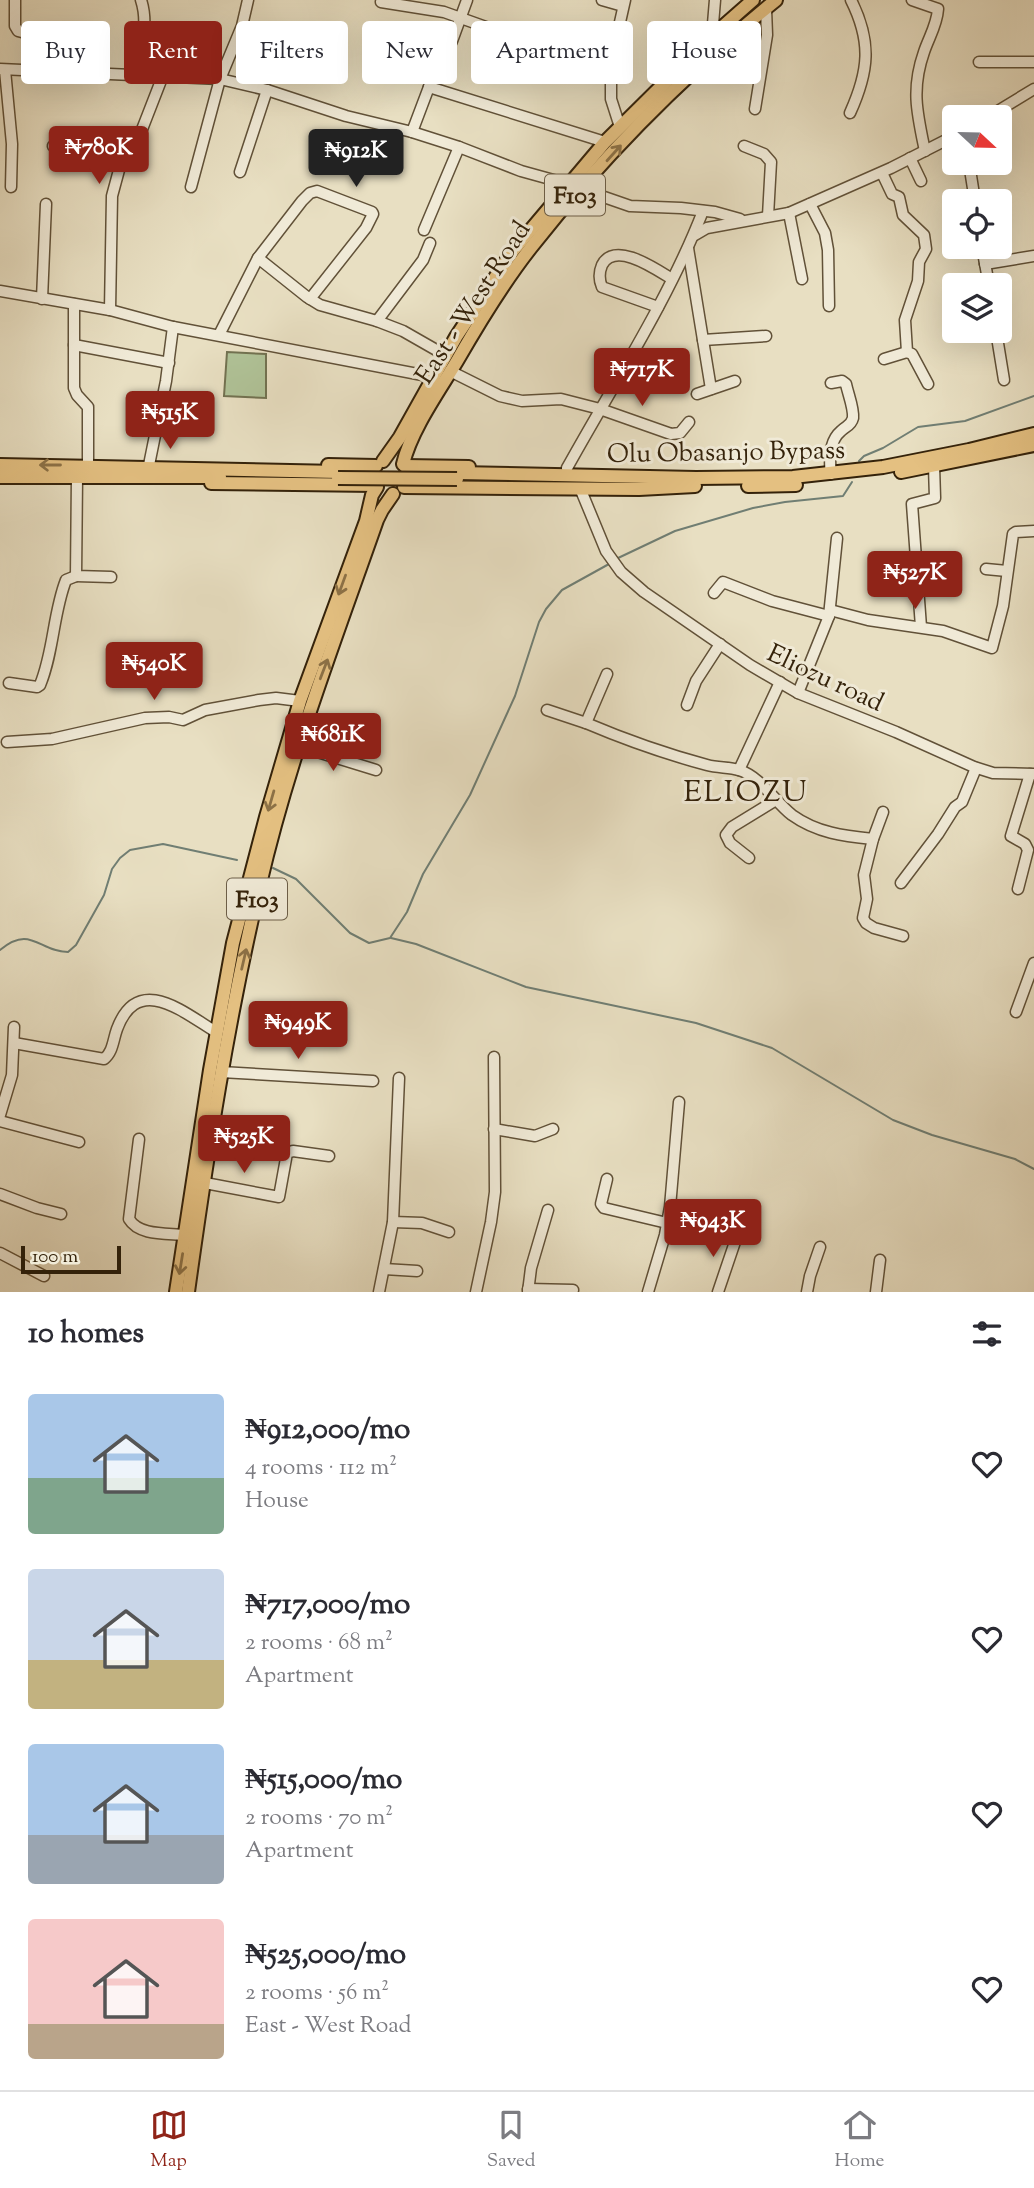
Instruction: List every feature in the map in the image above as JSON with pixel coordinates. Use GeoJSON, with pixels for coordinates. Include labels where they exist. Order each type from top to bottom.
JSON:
{"type":"FeatureCollection","features":[{"type":"Feature","properties":{"kind":"main road","name":"East - West Road"},"geometry":{"type":"LineString","coordinates":[[729,21],[753,0]]}},
{"type":"Feature","properties":{"kind":"main road","name":"East - West Road"},"geometry":{"type":"LineString","coordinates":[[379,463],[400,437],[445,355],[512,253],[574,187],[691,74],[771,4]]}},
{"type":"Feature","properties":{"kind":"main road","name":"East - West Road"},"geometry":{"type":"LineString","coordinates":[[404,465],[419,427],[450,371],[532,246],[605,142],[663,84]]}},
{"type":"Feature","properties":{"kind":"main road","name":"Olu Obasanjo Bypass"},"geometry":{"type":"LineString","coordinates":[[140,470],[695,482],[831,474],[894,465],[1034,434]]}},
{"type":"Feature","properties":{"kind":"main road"},"geometry":{"type":"LineString","coordinates":[[0,465],[88,465],[140,470],[188,482],[376,486],[384,492],[639,489],[695,482],[793,485],[856,479],[934,467],[1034,445]]}},
{"type":"Feature","properties":{"kind":"main road"},"geometry":{"type":"LineString","coordinates":[[0,477],[77,477],[200,463],[379,463],[394,459],[404,465],[638,470],[695,482]]}},
{"type":"Feature","properties":{"kind":"main road","name":"F103"},"geometry":{"type":"LineString","coordinates":[[176,1292],[216,1032],[233,943],[300,701],[370,508],[376,486],[373,476],[379,463]]}},
{"type":"Feature","properties":{"kind":"main road","name":"F103"},"geometry":{"type":"LineString","coordinates":[[188,1292],[221,1072],[260,882],[298,746],[377,520],[408,479],[404,465]]}},
{"type":"Feature","properties":{"kind":"main road"},"geometry":{"type":"LineString","coordinates":[[351,485],[359,489],[370,508]]}},
{"type":"Feature","properties":{"kind":"street"},"geometry":{"type":"LineString","coordinates":[[15,0],[15,26],[21,32]]}},
{"type":"Feature","properties":{"kind":"street"},"geometry":{"type":"LineString","coordinates":[[141,0],[145,21]]}},
{"type":"Feature","properties":{"kind":"street"},"geometry":{"type":"LineString","coordinates":[[222,74],[242,26],[248,0]]}},
{"type":"Feature","properties":{"kind":"street"},"geometry":{"type":"LineString","coordinates":[[412,132],[467,0]]}},
{"type":"Feature","properties":{"kind":"street"},"geometry":{"type":"LineString","coordinates":[[603,0],[624,3],[620,21]]}},
{"type":"Feature","properties":{"kind":"street"},"geometry":{"type":"LineString","coordinates":[[713,21],[715,0]]}},
{"type":"Feature","properties":{"kind":"street"},"geometry":{"type":"LineString","coordinates":[[850,113],[862,87],[865,66],[865,40],[859,16],[851,0]]}},
{"type":"Feature","properties":{"kind":"street"},"geometry":{"type":"LineString","coordinates":[[912,0],[937,9],[937,19],[915,82],[916,108],[925,151]]}},
{"type":"Feature","properties":{"kind":"street"},"geometry":{"type":"LineString","coordinates":[[381,2],[444,12],[471,21]]}},
{"type":"Feature","properties":{"kind":"street"},"geometry":{"type":"LineString","coordinates":[[755,109],[771,4]]}},
{"type":"Feature","properties":{"kind":"street"},"geometry":{"type":"LineString","coordinates":[[979,62],[1034,62]]}},
{"type":"Feature","properties":{"kind":"street"},"geometry":{"type":"LineString","coordinates":[[11,187],[12,144],[2,69],[21,70]]}},
{"type":"Feature","properties":{"kind":"street"},"geometry":{"type":"LineString","coordinates":[[222,79],[267,90],[346,116],[412,132],[630,206],[703,211],[744,220]]}},
{"type":"Feature","properties":{"kind":"street"},"geometry":{"type":"LineString","coordinates":[[110,310],[112,196],[119,170],[141,132],[160,84]]}},
{"type":"Feature","properties":{"kind":"street"},"geometry":{"type":"LineString","coordinates":[[191,187],[219,84]]}},
{"type":"Feature","properties":{"kind":"street"},"geometry":{"type":"LineString","coordinates":[[611,84],[611,99],[620,127]]}},
{"type":"Feature","properties":{"kind":"street"},"geometry":{"type":"LineString","coordinates":[[429,87],[605,142]]}},
{"type":"Feature","properties":{"kind":"street"},"geometry":{"type":"LineString","coordinates":[[1008,105],[1034,89]]}},
{"type":"Feature","properties":{"kind":"street"},"geometry":{"type":"LineString","coordinates":[[240,172],[267,90]]}},
{"type":"Feature","properties":{"kind":"street"},"geometry":{"type":"LineString","coordinates":[[695,235],[707,228],[789,213],[882,173],[942,142]]}},
{"type":"Feature","properties":{"kind":"street"},"geometry":{"type":"LineString","coordinates":[[53,146],[124,162]]}},
{"type":"Feature","properties":{"kind":"street"},"geometry":{"type":"LineString","coordinates":[[744,146],[768,156],[771,162],[768,216]]}},
{"type":"Feature","properties":{"kind":"street"},"geometry":{"type":"LineString","coordinates":[[424,230],[459,147]]}},
{"type":"Feature","properties":{"kind":"street"},"geometry":{"type":"LineString","coordinates":[[910,159],[921,181]]}},
{"type":"Feature","properties":{"kind":"street"},"geometry":{"type":"LineString","coordinates":[[882,173],[892,194],[899,197],[903,215],[924,235],[926,242],[926,249],[919,262],[918,281],[905,320],[907,352]]}},
{"type":"Feature","properties":{"kind":"street"},"geometry":{"type":"LineString","coordinates":[[219,335],[258,258],[310,193],[317,191],[373,214],[366,228],[310,299]]}},
{"type":"Feature","properties":{"kind":"street"},"geometry":{"type":"LineString","coordinates":[[41,299],[46,204]]}},
{"type":"Feature","properties":{"kind":"street"},"geometry":{"type":"LineString","coordinates":[[810,204],[825,233],[829,306]]}},
{"type":"Feature","properties":{"kind":"street"},"geometry":{"type":"LineString","coordinates":[[567,468],[658,307],[695,235],[703,211]]}},
{"type":"Feature","properties":{"kind":"street"},"geometry":{"type":"LineString","coordinates":[[789,213],[802,279]]}},
{"type":"Feature","properties":{"kind":"street"},"geometry":{"type":"LineString","coordinates":[[377,321],[424,260],[430,243]]}},
{"type":"Feature","properties":{"kind":"street"},"geometry":{"type":"LineString","coordinates":[[688,248],[711,389]]}},
{"type":"Feature","properties":{"kind":"street"},"geometry":{"type":"LineString","coordinates":[[658,307],[602,287],[602,265],[609,258],[623,255],[672,279]]}},
{"type":"Feature","properties":{"kind":"street"},"geometry":{"type":"LineString","coordinates":[[985,264],[1034,256]]}},
{"type":"Feature","properties":{"kind":"street"},"geometry":{"type":"LineString","coordinates":[[258,258],[320,305],[403,331],[445,355]]}},
{"type":"Feature","properties":{"kind":"street"},"geometry":{"type":"LineString","coordinates":[[984,259],[987,273]]}},
{"type":"Feature","properties":{"kind":"street"},"geometry":{"type":"LineString","coordinates":[[0,291],[110,310],[173,327],[433,377]]}},
{"type":"Feature","properties":{"kind":"street"},"geometry":{"type":"LineString","coordinates":[[74,304],[74,388],[77,396],[88,407],[88,465]]}},
{"type":"Feature","properties":{"kind":"street"},"geometry":{"type":"LineString","coordinates":[[140,470],[169,363],[173,327]]}},
{"type":"Feature","properties":{"kind":"street"},"geometry":{"type":"LineString","coordinates":[[703,340],[766,336]]}},
{"type":"Feature","properties":{"kind":"street"},"geometry":{"type":"LineString","coordinates":[[998,343],[1004,380]]}},
{"type":"Feature","properties":{"kind":"street"},"geometry":{"type":"LineString","coordinates":[[74,345],[169,363]]}},
{"type":"Feature","properties":{"kind":"street"},"geometry":{"type":"LineString","coordinates":[[884,359],[907,352],[912,354],[928,384]]}},
{"type":"Feature","properties":{"kind":"street"},"geometry":{"type":"LineString","coordinates":[[450,371],[500,396],[522,401],[561,400],[600,409],[671,434],[680,433],[689,422]]}},
{"type":"Feature","properties":{"kind":"street"},"geometry":{"type":"LineString","coordinates":[[697,394],[735,381]]}},
{"type":"Feature","properties":{"kind":"street"},"geometry":{"type":"LineString","coordinates":[[831,383],[842,381],[846,384],[853,418],[834,441],[829,456],[831,474]]}},
{"type":"Feature","properties":{"kind":"street"},"geometry":{"type":"LineString","coordinates":[[921,627],[912,504],[935,498],[934,467]]}},
{"type":"Feature","properties":{"kind":"street"},"geometry":{"type":"LineString","coordinates":[[76,576],[77,477]]}},
{"type":"Feature","properties":{"kind":"street","name":"Eliozu road"},"geometry":{"type":"LineString","coordinates":[[580,488],[606,551],[621,572],[644,592],[750,665],[798,693],[877,724],[976,768],[993,773],[1032,774]]}},
{"type":"Feature","properties":{"kind":"street"},"geometry":{"type":"LineString","coordinates":[[714,593],[723,582],[731,583],[772,601],[868,620],[943,631],[992,648],[1003,607],[1013,534],[1016,531],[1034,531]]}},
{"type":"Feature","properties":{"kind":"street"},"geometry":{"type":"LineString","coordinates":[[798,693],[829,613],[837,538]]}},
{"type":"Feature","properties":{"kind":"street"},"geometry":{"type":"LineString","coordinates":[[986,569],[1007,571]]}},
{"type":"Feature","properties":{"kind":"street"},"geometry":{"type":"LineString","coordinates":[[9,683],[37,687],[40,685],[54,638],[66,580],[76,576],[111,577]]}},
{"type":"Feature","properties":{"kind":"street"},"geometry":{"type":"LineString","coordinates":[[687,705],[696,681],[720,644]]}},
{"type":"Feature","properties":{"kind":"street"},"geometry":{"type":"LineString","coordinates":[[586,723],[607,674]]}},
{"type":"Feature","properties":{"kind":"street"},"geometry":{"type":"LineString","coordinates":[[739,771],[780,682]]}},
{"type":"Feature","properties":{"kind":"street"},"geometry":{"type":"LineString","coordinates":[[7,742],[52,739],[145,718],[169,717],[183,720],[205,710],[259,700],[276,698],[300,701]]}},
{"type":"Feature","properties":{"kind":"street"},"geometry":{"type":"LineString","coordinates":[[547,709],[650,749],[739,771],[752,777],[793,815],[818,829],[837,836],[873,839]]}},
{"type":"Feature","properties":{"kind":"street"},"geometry":{"type":"LineString","coordinates":[[298,746],[376,770]]}},
{"type":"Feature","properties":{"kind":"street"},"geometry":{"type":"LineString","coordinates":[[901,883],[955,807],[962,802],[976,768]]}},
{"type":"Feature","properties":{"kind":"street"},"geometry":{"type":"LineString","coordinates":[[1018,889],[1028,850],[1025,844],[1011,836],[1032,774]]}},
{"type":"Feature","properties":{"kind":"street"},"geometry":{"type":"LineString","coordinates":[[749,858],[730,843],[726,835],[733,827],[776,800]]}},
{"type":"Feature","properties":{"kind":"street"},"geometry":{"type":"LineString","coordinates":[[883,811],[864,875],[867,900],[863,918],[874,928],[903,936]]}},
{"type":"Feature","properties":{"kind":"street"},"geometry":{"type":"LineString","coordinates":[[1016,1012],[1034,963]]}},
{"type":"Feature","properties":{"kind":"street"},"geometry":{"type":"LineString","coordinates":[[14,1043],[104,1059],[110,1054],[117,1028],[127,1009],[140,1002],[159,999],[216,1032]]}},
{"type":"Feature","properties":{"kind":"street"},"geometry":{"type":"LineString","coordinates":[[0,1115],[12,1075],[14,1027]]}},
{"type":"Feature","properties":{"kind":"street"},"geometry":{"type":"LineString","coordinates":[[476,1292],[495,1192],[494,1057]]}},
{"type":"Feature","properties":{"kind":"street"},"geometry":{"type":"LineString","coordinates":[[221,1072],[373,1081]]}},
{"type":"Feature","properties":{"kind":"street"},"geometry":{"type":"LineString","coordinates":[[379,1292],[393,1222],[399,1078]]}},
{"type":"Feature","properties":{"kind":"street"},"geometry":{"type":"LineString","coordinates":[[648,1292],[667,1223],[679,1102]]}},
{"type":"Feature","properties":{"kind":"street"},"geometry":{"type":"LineString","coordinates":[[0,1121],[79,1142]]}},
{"type":"Feature","properties":{"kind":"street"},"geometry":{"type":"LineString","coordinates":[[494,1129],[536,1136],[553,1129]]}},
{"type":"Feature","properties":{"kind":"street"},"geometry":{"type":"LineString","coordinates":[[139,1139],[129,1219],[134,1227],[141,1230],[185,1235]]}},
{"type":"Feature","properties":{"kind":"street"},"geometry":{"type":"LineString","coordinates":[[205,1183],[279,1197],[287,1153],[293,1151],[329,1156]]}},
{"type":"Feature","properties":{"kind":"street"},"geometry":{"type":"LineString","coordinates":[[607,1179],[601,1204],[604,1208],[667,1223]]}},
{"type":"Feature","properties":{"kind":"street"},"geometry":{"type":"LineString","coordinates":[[0,1194],[61,1214]]}},
{"type":"Feature","properties":{"kind":"street"},"geometry":{"type":"LineString","coordinates":[[548,1210],[531,1268],[528,1291],[573,1290]]}},
{"type":"Feature","properties":{"kind":"street"},"geometry":{"type":"LineString","coordinates":[[393,1222],[422,1223],[449,1232]]}},
{"type":"Feature","properties":{"kind":"street"},"geometry":{"type":"LineString","coordinates":[[718,1292],[737,1236]]}},
{"type":"Feature","properties":{"kind":"street"},"geometry":{"type":"LineString","coordinates":[[807,1292],[820,1247]]}},
{"type":"Feature","properties":{"kind":"street"},"geometry":{"type":"LineString","coordinates":[[0,1253],[44,1276]]}},
{"type":"Feature","properties":{"kind":"street"},"geometry":{"type":"LineString","coordinates":[[876,1292],[880,1260]]}},
{"type":"Feature","properties":{"kind":"street"},"geometry":{"type":"LineString","coordinates":[[384,1269],[416,1271]]}},
{"type":"Feature","properties":{"kind":"green space"},"geometry":{"type":"Polygon","coordinates":[[[227,352],[266,354],[266,398],[224,396],[227,352]]]}},
{"type":"Feature","properties":{"kind":"waterway"},"geometry":{"type":"LineString","coordinates":[[859,461],[918,427],[965,421],[1034,396]]}},
{"type":"Feature","properties":{"kind":"waterway"},"geometry":{"type":"LineString","coordinates":[[616,559],[675,531],[753,508],[843,496],[852,482]]}},
{"type":"Feature","properties":{"kind":"waterway"},"geometry":{"type":"LineString","coordinates":[[273,868],[296,879],[350,933],[369,943],[390,938],[407,912],[423,874],[470,795],[515,696],[539,622],[546,609],[562,590],[609,564]]}},
{"type":"Feature","properties":{"kind":"waterway"},"geometry":{"type":"LineString","coordinates":[[0,950],[20,939],[27,939],[68,952],[76,945],[104,895],[112,869],[130,850],[163,844],[237,860]]}},
{"type":"Feature","properties":{"kind":"waterway"},"geometry":{"type":"LineString","coordinates":[[391,938],[416,944],[526,987],[696,1023],[772,1048],[893,1120],[932,1135],[1015,1159],[1034,1169]]}},
{"type":"Feature","properties":{"kind":"district","name":"ELIOZU"},"geometry":{"type":"Point","coordinates":[746,791]}}]}
